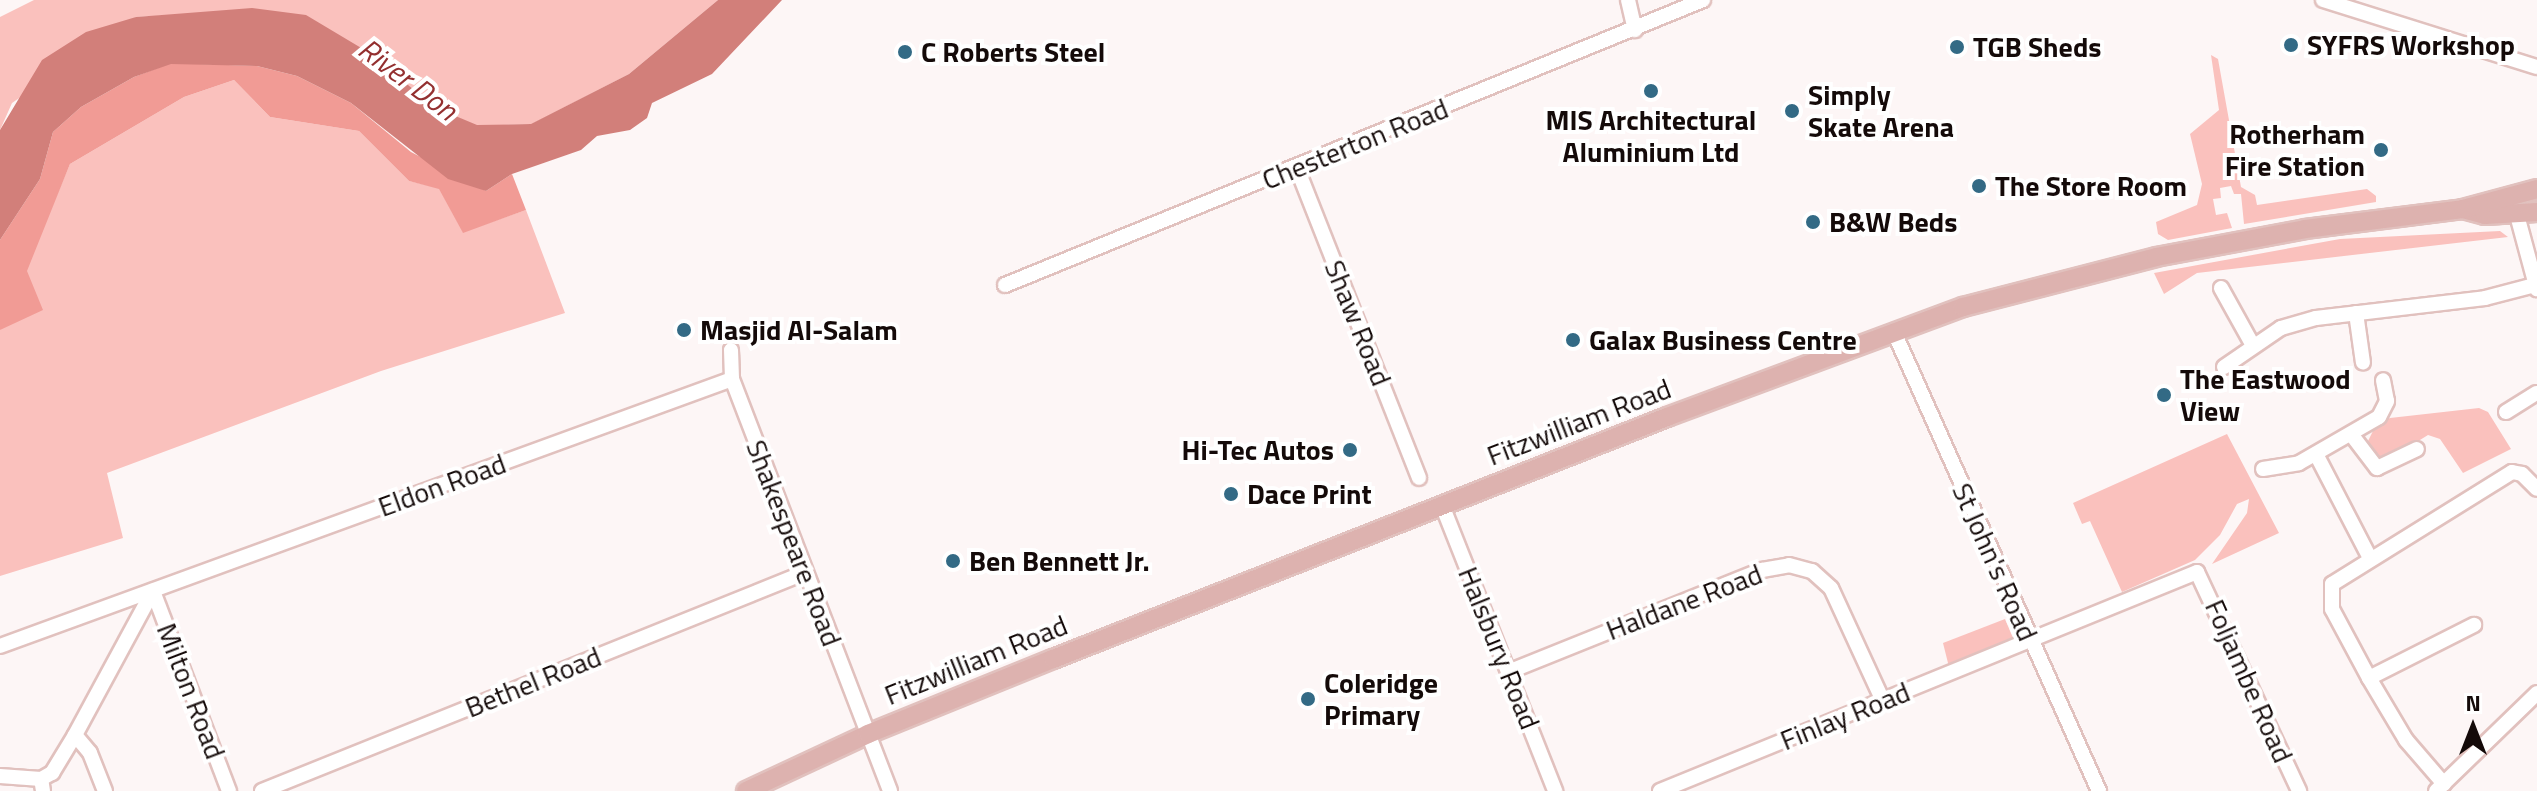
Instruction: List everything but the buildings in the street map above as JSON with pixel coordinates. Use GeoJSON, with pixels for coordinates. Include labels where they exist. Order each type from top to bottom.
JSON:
{"type":"FeatureCollection","features":[{"type":"Feature","properties":{"kind":"main road","name":"Fitzwilliam Road"},"geometry":{"type":"LineString","coordinates":[[746,791],[868,734],[1442,505],[1894,332],[2082,272],[2305,229],[2463,209],[2537,189]]}},
{"type":"Feature","properties":{"kind":"main road","name":"Fitzwilliam Road"},"geometry":{"type":"LineString","coordinates":[[2463,209],[2517,215],[2537,212]]}},
{"type":"Feature","properties":{"kind":"street"},"geometry":{"type":"LineString","coordinates":[[1628,0],[1635,30]]}},
{"type":"Feature","properties":{"kind":"street","name":"Chesterton Road"},"geometry":{"type":"LineString","coordinates":[[1005,285],[1703,0]]}},
{"type":"Feature","properties":{"kind":"street"},"geometry":{"type":"LineString","coordinates":[[2323,0],[2537,67]]}},
{"type":"Feature","properties":{"kind":"street","name":"Shaw Road"},"geometry":{"type":"LineString","coordinates":[[1297,168],[1419,478]]}},
{"type":"Feature","properties":{"kind":"street"},"geometry":{"type":"LineString","coordinates":[[2224,367],[2252,344],[2281,328],[2356,313],[2485,298],[2536,287],[2517,215]]}},
{"type":"Feature","properties":{"kind":"street"},"geometry":{"type":"LineString","coordinates":[[2221,288],[2252,344]]}},
{"type":"Feature","properties":{"kind":"street"},"geometry":{"type":"LineString","coordinates":[[2356,313],[2363,363]]}},
{"type":"Feature","properties":{"kind":"street","name":"St John's Road"},"geometry":{"type":"LineString","coordinates":[[1894,332],[2099,791]]}},
{"type":"Feature","properties":{"kind":"street","name":"Shakespeare Road"},"geometry":{"type":"LineString","coordinates":[[731,350],[732,379],[890,791]]}},
{"type":"Feature","properties":{"kind":"street","name":"Eldon Road"},"geometry":{"type":"LineString","coordinates":[[0,646],[732,379]]}},
{"type":"Feature","properties":{"kind":"street"},"geometry":{"type":"LineString","coordinates":[[2263,469],[2316,454],[2385,409],[2383,380]]}},
{"type":"Feature","properties":{"kind":"street"},"geometry":{"type":"LineString","coordinates":[[2506,412],[2537,393]]}},
{"type":"Feature","properties":{"kind":"street"},"geometry":{"type":"LineString","coordinates":[[2351,434],[2377,468],[2417,449]]}},
{"type":"Feature","properties":{"kind":"street"},"geometry":{"type":"LineString","coordinates":[[2316,454],[2370,558]]}},
{"type":"Feature","properties":{"kind":"street"},"geometry":{"type":"LineString","coordinates":[[2537,489],[2522,474],[2512,472],[2342,573],[2330,594],[2332,609],[2369,678],[2406,740],[2440,788],[2537,693]]}},
{"type":"Feature","properties":{"kind":"street","name":"Halsbury Road"},"geometry":{"type":"LineString","coordinates":[[1442,505],[1555,791]]}},
{"type":"Feature","properties":{"kind":"street","name":"Haldane Road"},"geometry":{"type":"LineString","coordinates":[[1508,672],[1762,570],[1789,565],[1812,571],[1831,588],[1883,701]]}},
{"type":"Feature","properties":{"kind":"street","name":"Finlay Road"},"geometry":{"type":"LineString","coordinates":[[1660,791],[2031,643],[2197,572]]}},
{"type":"Feature","properties":{"kind":"street","name":"Foljambe Road"},"geometry":{"type":"LineString","coordinates":[[2197,572],[2299,791]]}},
{"type":"Feature","properties":{"kind":"street","name":"Bethel Road"},"geometry":{"type":"LineString","coordinates":[[262,791],[804,573]]}},
{"type":"Feature","properties":{"kind":"street"},"geometry":{"type":"LineString","coordinates":[[0,776],[42,785],[52,773],[153,591]]}},
{"type":"Feature","properties":{"kind":"street","name":"Milton Road"},"geometry":{"type":"LineString","coordinates":[[153,591],[229,791]]}},
{"type":"Feature","properties":{"kind":"street"},"geometry":{"type":"LineString","coordinates":[[2369,678],[2474,625]]}},
{"type":"Feature","properties":{"kind":"street"},"geometry":{"type":"LineString","coordinates":[[75,735],[90,753],[105,791]]}},
{"type":"Feature","properties":{"kind":"shaded area"},"geometry":{"type":"Polygon","coordinates":[[[34,0],[718,0],[629,74],[532,124],[477,126],[434,107],[373,55],[194,14],[136,17],[12,103],[0,130],[0,17],[34,0]]]}},
{"type":"Feature","properties":{"kind":"shaded area"},"geometry":{"type":"Polygon","coordinates":[[[718,0],[782,0],[712,74],[652,103],[647,118],[630,130],[597,136],[581,150],[512,174],[486,191],[448,179],[351,103],[297,76],[257,66],[171,64],[134,77],[81,107],[53,132],[40,179],[0,240],[0,130],[42,60],[86,32],[136,17],[252,8],[306,15],[373,55],[434,107],[477,125],[531,124],[629,74],[718,0]]]}},
{"type":"Feature","properties":{"kind":"shaded area"},"geometry":{"type":"Polygon","coordinates":[[[2211,55],[2218,59],[2241,187],[2255,195],[2257,205],[2367,189],[2376,196],[2376,202],[2244,224],[2241,194],[2234,194],[2231,186],[2220,188],[2221,198],[2213,199],[2216,215],[2227,213],[2232,228],[2168,240],[2158,234],[2156,222],[2197,205],[2202,184],[2190,134],[2219,110],[2211,55]]]}},
{"type":"Feature","properties":{"kind":"shaded area"},"geometry":{"type":"Polygon","coordinates":[[[171,63],[257,66],[297,76],[351,103],[411,152],[486,191],[512,174],[526,210],[463,233],[439,189],[409,181],[359,131],[270,117],[234,80],[184,97],[70,164],[27,271],[43,310],[0,330],[0,240],[40,179],[53,132],[81,107],[134,77],[171,63]]]}},
{"type":"Feature","properties":{"kind":"shaded area"},"geometry":{"type":"Polygon","coordinates":[[[234,80],[270,117],[359,131],[409,181],[439,188],[463,232],[526,210],[565,313],[381,371],[107,473],[123,538],[0,576],[0,330],[70,164],[184,97],[234,80]]]}},
{"type":"Feature","properties":{"kind":"shaded area"},"geometry":{"type":"Polygon","coordinates":[[[2500,231],[2508,237],[2197,273],[2164,294],[2154,273],[2340,239],[2500,231]]]}},
{"type":"Feature","properties":{"kind":"shaded area"},"geometry":{"type":"Polygon","coordinates":[[[2479,408],[2488,412],[2511,449],[2463,473],[2440,439],[2428,435],[2386,461],[2375,459],[2366,445],[2376,425],[2390,418],[2479,408]]]}},
{"type":"Feature","properties":{"kind":"shaded area"},"geometry":{"type":"Polygon","coordinates":[[[2227,434],[2279,533],[2212,564],[2247,513],[2249,499],[2237,504],[2220,535],[2195,560],[2122,592],[2090,521],[2082,524],[2073,503],[2227,434]]]}},
{"type":"Feature","properties":{"kind":"shaded area"},"geometry":{"type":"Polygon","coordinates":[[[2005,619],[2013,638],[1949,667],[1943,643],[2005,619]]]}},
{"type":"Feature","properties":{"kind":"place","name":"SYFRS Workshop"},"geometry":{"type":"Point","coordinates":[2291,45]}},
{"type":"Feature","properties":{"kind":"place","name":"TGB Sheds"},"geometry":{"type":"Point","coordinates":[1957,47]}},
{"type":"Feature","properties":{"kind":"place","name":"C Roberts Steel"},"geometry":{"type":"Point","coordinates":[905,52]}},
{"type":"Feature","properties":{"kind":"place","name":"MIS Architectural Aluminium Ltd"},"geometry":{"type":"Point","coordinates":[1651,91]}},
{"type":"Feature","properties":{"kind":"place","name":"Simply Skate Arena"},"geometry":{"type":"Point","coordinates":[1792,111]}},
{"type":"Feature","properties":{"kind":"place","name":"Rotherham Fire Station"},"geometry":{"type":"Point","coordinates":[2381,150]}},
{"type":"Feature","properties":{"kind":"place","name":"The Store Room"},"geometry":{"type":"Point","coordinates":[1979,186]}},
{"type":"Feature","properties":{"kind":"place","name":"B&W Beds"},"geometry":{"type":"Point","coordinates":[1813,222]}},
{"type":"Feature","properties":{"kind":"place","name":"Masjid Al-Salam"},"geometry":{"type":"Point","coordinates":[684,330]}},
{"type":"Feature","properties":{"kind":"place","name":"Galax Business Centre"},"geometry":{"type":"Point","coordinates":[1573,340]}},
{"type":"Feature","properties":{"kind":"place","name":"The Eastwood View"},"geometry":{"type":"Point","coordinates":[2164,395]}},
{"type":"Feature","properties":{"kind":"place","name":"Hi-Tec Autos"},"geometry":{"type":"Point","coordinates":[1350,450]}},
{"type":"Feature","properties":{"kind":"place","name":"Dace Print"},"geometry":{"type":"Point","coordinates":[1231,494]}},
{"type":"Feature","properties":{"kind":"place","name":"Ben Bennett Jr."},"geometry":{"type":"Point","coordinates":[953,561]}},
{"type":"Feature","properties":{"kind":"place","name":"Coleridge Primary"},"geometry":{"type":"Point","coordinates":[1308,699]}},
{"type":"Feature","properties":{"kind":"water label","name":"River Don"},"geometry":{"type":"Point","coordinates":[408,79]}}]}
